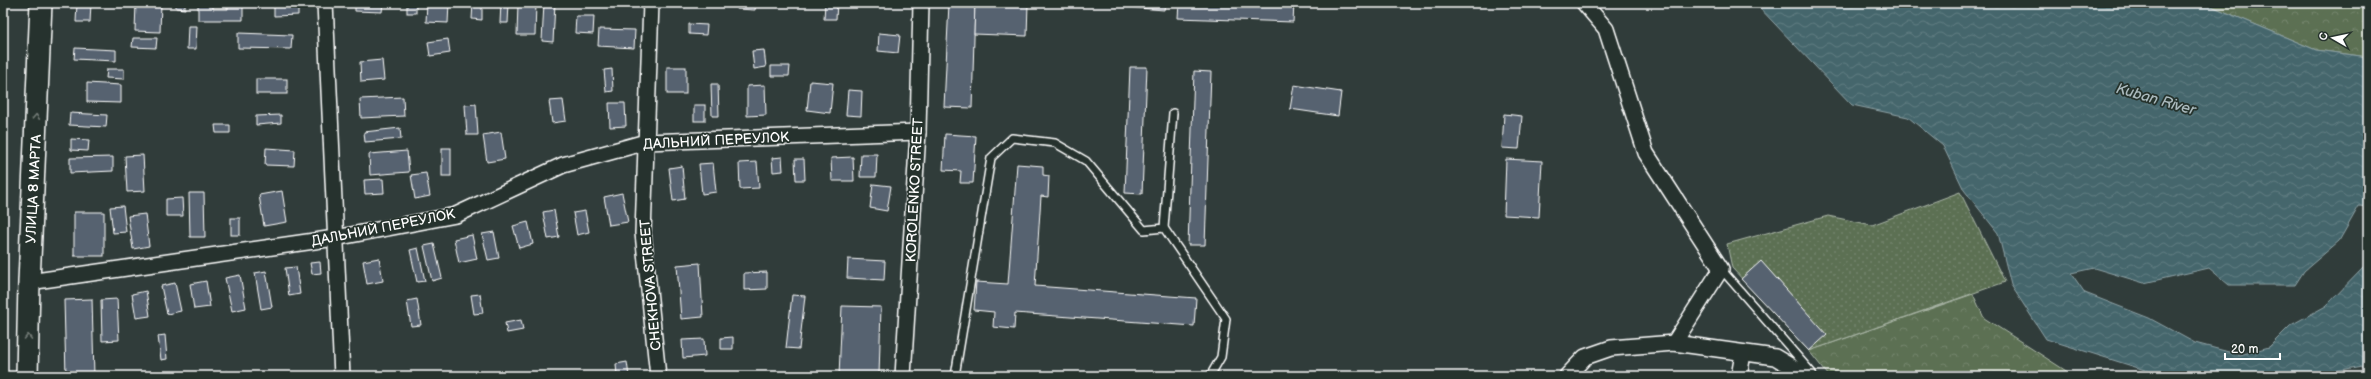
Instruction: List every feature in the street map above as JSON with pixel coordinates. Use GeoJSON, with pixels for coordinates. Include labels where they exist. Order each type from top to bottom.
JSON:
{"type":"FeatureCollection","features":[{"type":"Feature","properties":{"kind":"main road","name":"УЛИЦА 8 МАРТА"},"geometry":{"type":"LineString","coordinates":[[27,376],[29,282],[42,3]]}},
{"type":"Feature","properties":{"kind":"street"},"geometry":{"type":"LineString","coordinates":[[325,3],[342,376]]}},
{"type":"Feature","properties":{"kind":"street","name":"CHEKHOVA STREET"},"geometry":{"type":"LineString","coordinates":[[651,3],[643,233],[658,376]]}},
{"type":"Feature","properties":{"kind":"street","name":"KOROLENKO STREET"},"geometry":{"type":"LineString","coordinates":[[903,376],[918,132],[921,3]]}},
{"type":"Feature","properties":{"kind":"street"},"geometry":{"type":"LineString","coordinates":[[1584,3],[1606,29],[1646,153],[1721,269],[1674,343]]}},
{"type":"Feature","properties":{"kind":"street","name":"ДАЛЬНИЙ ПЕРЕУЛОК"},"geometry":{"type":"LineString","coordinates":[[29,282],[335,238],[456,215],[563,165],[646,142],[918,132]]}},
{"type":"Feature","properties":{"kind":"street"},"geometry":{"type":"LineString","coordinates":[[1567,376],[1586,358],[1611,348],[1674,343],[1743,354],[1762,354],[1775,357],[1807,376]]}},
{"type":"Feature","properties":{"kind":"street"},"geometry":{"type":"LineString","coordinates":[[1739,376],[1743,354]]}},
{"type":"Feature","properties":{"kind":"lane"},"geometry":{"type":"LineString","coordinates":[[1173,113],[1164,228],[1226,319],[1221,357],[1210,376]]}},
{"type":"Feature","properties":{"kind":"lane"},"geometry":{"type":"LineString","coordinates":[[955,376],[991,158],[1012,138],[1054,143],[1086,161],[1144,230],[1164,228]]}},
{"type":"Feature","properties":{"kind":"lane"},"geometry":{"type":"LineString","coordinates":[[1721,269],[1814,376]]}},
{"type":"Feature","properties":{"kind":"green space"},"geometry":{"type":"Polygon","coordinates":[[[2204,3],[2368,3],[2368,57],[2316,50],[2204,3]]]}},
{"type":"Feature","properties":{"kind":"green space"},"geometry":{"type":"Polygon","coordinates":[[[1960,192],[2005,282],[1809,351],[1732,268],[1727,244],[1828,216],[1872,225],[1960,192]]]}},
{"type":"Feature","properties":{"kind":"green space"},"geometry":{"type":"Polygon","coordinates":[[[1973,294],[1984,318],[2074,376],[1829,376],[1809,351],[1973,294]]]}},
{"type":"Feature","properties":{"kind":"water","name":"Kuban River"},"geometry":{"type":"Polygon","coordinates":[[[1755,3],[2204,3],[2316,50],[2368,57],[2368,207],[2359,206],[2339,241],[2304,271],[2295,285],[2229,285],[2209,268],[2144,283],[2094,268],[2071,273],[2085,293],[2149,318],[2195,343],[2240,355],[2269,347],[2291,325],[2326,306],[2368,263],[2368,365],[2319,374],[2325,376],[2164,376],[2046,339],[2011,285],[1998,233],[1964,190],[1943,146],[1908,117],[1852,105],[1755,3]]]}},
{"type":"Feature","properties":{"kind":"building"},"geometry":{"type":"Polygon","coordinates":[[[77,3],[91,3],[90,22],[76,22],[77,3]]]}},
{"type":"Feature","properties":{"kind":"building"},"geometry":{"type":"Polygon","coordinates":[[[136,3],[161,3],[160,32],[135,31],[136,3]]]}},
{"type":"Feature","properties":{"kind":"building"},"geometry":{"type":"Polygon","coordinates":[[[176,3],[185,3],[185,9],[176,8],[176,3]]]}},
{"type":"Feature","properties":{"kind":"building"},"geometry":{"type":"Polygon","coordinates":[[[198,3],[213,3],[213,9],[228,9],[228,3],[243,3],[243,20],[198,20],[198,3]]]}},
{"type":"Feature","properties":{"kind":"building"},"geometry":{"type":"Polygon","coordinates":[[[355,3],[383,3],[382,12],[355,11],[355,3]]]}},
{"type":"Feature","properties":{"kind":"building"},"geometry":{"type":"Polygon","coordinates":[[[407,3],[416,3],[416,13],[407,13],[407,3]]]}},
{"type":"Feature","properties":{"kind":"building"},"geometry":{"type":"Polygon","coordinates":[[[427,3],[449,3],[448,23],[426,22],[427,3]]]}},
{"type":"Feature","properties":{"kind":"building"},"geometry":{"type":"Polygon","coordinates":[[[473,3],[482,3],[482,20],[472,19],[473,3]]]}},
{"type":"Feature","properties":{"kind":"building"},"geometry":{"type":"Polygon","coordinates":[[[501,3],[509,3],[508,23],[500,23],[501,3]]]}},
{"type":"Feature","properties":{"kind":"building"},"geometry":{"type":"Polygon","coordinates":[[[518,3],[536,3],[535,35],[517,35],[518,3]]]}},
{"type":"Feature","properties":{"kind":"building"},"geometry":{"type":"Polygon","coordinates":[[[544,3],[555,3],[553,42],[542,41],[544,3]]]}},
{"type":"Feature","properties":{"kind":"building"},"geometry":{"type":"Polygon","coordinates":[[[664,3],[686,3],[686,7],[664,6],[664,3]]]}},
{"type":"Feature","properties":{"kind":"building"},"geometry":{"type":"Polygon","coordinates":[[[703,3],[721,3],[721,6],[703,5],[703,3]]]}},
{"type":"Feature","properties":{"kind":"building"},"geometry":{"type":"Polygon","coordinates":[[[737,3],[756,3],[755,10],[737,9],[737,3]]]}},
{"type":"Feature","properties":{"kind":"building"},"geometry":{"type":"Polygon","coordinates":[[[787,3],[801,3],[801,6],[787,5],[787,3]]]}},
{"type":"Feature","properties":{"kind":"building"},"geometry":{"type":"Polygon","coordinates":[[[825,3],[837,3],[836,19],[824,19],[825,3]]]}},
{"type":"Feature","properties":{"kind":"building"},"geometry":{"type":"Polygon","coordinates":[[[864,3],[880,3],[880,7],[863,7],[864,3]]]}},
{"type":"Feature","properties":{"kind":"building"},"geometry":{"type":"Polygon","coordinates":[[[949,3],[975,3],[972,108],[944,107],[949,3]]]}},
{"type":"Feature","properties":{"kind":"building"},"geometry":{"type":"Polygon","coordinates":[[[975,3],[1028,3],[1027,36],[974,34],[975,3]]]}},
{"type":"Feature","properties":{"kind":"building"},"geometry":{"type":"Polygon","coordinates":[[[1038,3],[1083,3],[1083,7],[1038,3]]]}},
{"type":"Feature","properties":{"kind":"building"},"geometry":{"type":"Polygon","coordinates":[[[1115,3],[1165,3],[1164,10],[1114,6],[1115,3]]]}},
{"type":"Feature","properties":{"kind":"building"},"geometry":{"type":"Polygon","coordinates":[[[1179,3],[1294,3],[1293,22],[1178,18],[1179,3]]]}},
{"type":"Feature","properties":{"kind":"building"},"geometry":{"type":"Polygon","coordinates":[[[274,5],[298,5],[298,15],[274,16],[274,5]]]}},
{"type":"Feature","properties":{"kind":"building"},"geometry":{"type":"Polygon","coordinates":[[[576,16],[594,16],[593,34],[575,33],[576,16]]]}},
{"type":"Feature","properties":{"kind":"building"},"geometry":{"type":"Polygon","coordinates":[[[689,24],[707,25],[706,35],[689,34],[689,24]]]}},
{"type":"Feature","properties":{"kind":"building"},"geometry":{"type":"Polygon","coordinates":[[[188,26],[197,26],[196,49],[187,49],[188,26]]]}},
{"type":"Feature","properties":{"kind":"building"},"geometry":{"type":"Polygon","coordinates":[[[599,29],[635,30],[634,48],[598,46],[599,29]]]}},
{"type":"Feature","properties":{"kind":"building"},"geometry":{"type":"Polygon","coordinates":[[[238,33],[292,35],[291,49],[238,48],[238,33]]]}},
{"type":"Feature","properties":{"kind":"building"},"geometry":{"type":"Polygon","coordinates":[[[879,33],[900,35],[898,53],[878,51],[879,33]]]}},
{"type":"Feature","properties":{"kind":"building"},"geometry":{"type":"Polygon","coordinates":[[[133,38],[157,38],[156,48],[132,47],[133,38]]]}},
{"type":"Feature","properties":{"kind":"building"},"geometry":{"type":"Polygon","coordinates":[[[448,39],[450,53],[430,56],[428,42],[448,39]]]}},
{"type":"Feature","properties":{"kind":"building"},"geometry":{"type":"Polygon","coordinates":[[[75,48],[116,50],[116,61],[74,59],[75,48]]]}},
{"type":"Feature","properties":{"kind":"building"},"geometry":{"type":"Polygon","coordinates":[[[764,50],[766,67],[754,69],[752,51],[764,50]]]}},
{"type":"Feature","properties":{"kind":"building"},"geometry":{"type":"Polygon","coordinates":[[[382,60],[384,80],[361,82],[360,62],[382,60]]]}},
{"type":"Feature","properties":{"kind":"building"},"geometry":{"type":"Polygon","coordinates":[[[771,66],[790,66],[789,76],[771,76],[771,66]]]}},
{"type":"Feature","properties":{"kind":"building"},"geometry":{"type":"Polygon","coordinates":[[[667,67],[686,67],[686,94],[667,94],[667,67]]]}},
{"type":"Feature","properties":{"kind":"building"},"geometry":{"type":"Polygon","coordinates":[[[1130,67],[1147,67],[1142,194],[1125,193],[1130,67]]]}},
{"type":"Feature","properties":{"kind":"building"},"geometry":{"type":"Polygon","coordinates":[[[107,69],[124,69],[124,79],[106,78],[107,69]]]}},
{"type":"Feature","properties":{"kind":"building"},"geometry":{"type":"Polygon","coordinates":[[[612,69],[613,91],[606,92],[604,70],[612,69]]]}},
{"type":"Feature","properties":{"kind":"building"},"geometry":{"type":"Polygon","coordinates":[[[1194,71],[1211,72],[1205,245],[1188,245],[1194,71]]]}},
{"type":"Feature","properties":{"kind":"building"},"geometry":{"type":"Polygon","coordinates":[[[256,79],[287,79],[287,94],[256,94],[256,79]]]}},
{"type":"Feature","properties":{"kind":"building"},"geometry":{"type":"Polygon","coordinates":[[[810,81],[833,83],[830,113],[807,110],[810,81]]]}},
{"type":"Feature","properties":{"kind":"building"},"geometry":{"type":"Polygon","coordinates":[[[87,83],[121,85],[121,103],[87,102],[87,83]]]}},
{"type":"Feature","properties":{"kind":"building"},"geometry":{"type":"Polygon","coordinates":[[[711,84],[718,84],[719,116],[712,116],[711,84]]]}},
{"type":"Feature","properties":{"kind":"building"},"geometry":{"type":"Polygon","coordinates":[[[765,85],[766,115],[747,116],[747,86],[765,85]]]}},
{"type":"Feature","properties":{"kind":"building"},"geometry":{"type":"Polygon","coordinates":[[[1294,85],[1341,92],[1338,116],[1290,109],[1294,85]]]}},
{"type":"Feature","properties":{"kind":"building"},"geometry":{"type":"Polygon","coordinates":[[[848,90],[862,91],[861,116],[846,115],[848,90]]]}},
{"type":"Feature","properties":{"kind":"building"},"geometry":{"type":"Polygon","coordinates":[[[403,97],[404,116],[361,118],[360,99],[403,97]]]}},
{"type":"Feature","properties":{"kind":"building"},"geometry":{"type":"Polygon","coordinates":[[[563,100],[566,121],[552,123],[549,101],[563,100]]]}},
{"type":"Feature","properties":{"kind":"building"},"geometry":{"type":"Polygon","coordinates":[[[609,103],[625,103],[626,126],[610,127],[609,103]]]}},
{"type":"Feature","properties":{"kind":"building"},"geometry":{"type":"Polygon","coordinates":[[[476,104],[478,135],[467,135],[465,105],[476,104]]]}},
{"type":"Feature","properties":{"kind":"building"},"geometry":{"type":"Polygon","coordinates":[[[694,105],[705,105],[705,121],[694,121],[694,105]]]}},
{"type":"Feature","properties":{"kind":"building"},"geometry":{"type":"Polygon","coordinates":[[[70,113],[107,115],[106,127],[69,125],[70,113]]]}},
{"type":"Feature","properties":{"kind":"building"},"geometry":{"type":"Polygon","coordinates":[[[1504,114],[1522,116],[1519,149],[1502,148],[1504,114]]]}},
{"type":"Feature","properties":{"kind":"building"},"geometry":{"type":"Polygon","coordinates":[[[281,115],[281,123],[256,125],[256,116],[281,115]]]}},
{"type":"Feature","properties":{"kind":"building"},"geometry":{"type":"Polygon","coordinates":[[[215,125],[230,125],[230,133],[216,133],[215,125]]]}},
{"type":"Feature","properties":{"kind":"building"},"geometry":{"type":"Polygon","coordinates":[[[400,128],[401,139],[365,142],[364,132],[400,128]]]}},
{"type":"Feature","properties":{"kind":"building"},"geometry":{"type":"Polygon","coordinates":[[[501,132],[505,159],[487,162],[483,135],[501,132]]]}},
{"type":"Feature","properties":{"kind":"building"},"geometry":{"type":"Polygon","coordinates":[[[945,134],[976,136],[973,183],[960,183],[961,171],[943,170],[945,134]]]}},
{"type":"Feature","properties":{"kind":"building"},"geometry":{"type":"Polygon","coordinates":[[[71,139],[89,140],[88,151],[71,150],[71,139]]]}},
{"type":"Feature","properties":{"kind":"building"},"geometry":{"type":"Polygon","coordinates":[[[266,148],[295,150],[294,166],[265,165],[266,148]]]}},
{"type":"Feature","properties":{"kind":"building"},"geometry":{"type":"Polygon","coordinates":[[[442,148],[451,148],[451,176],[442,176],[442,148]]]}},
{"type":"Feature","properties":{"kind":"building"},"geometry":{"type":"Polygon","coordinates":[[[407,151],[409,172],[370,175],[369,154],[407,151]]]}},
{"type":"Feature","properties":{"kind":"building"},"geometry":{"type":"Polygon","coordinates":[[[861,154],[877,154],[876,177],[860,177],[861,154]]]}},
{"type":"Feature","properties":{"kind":"building"},"geometry":{"type":"Polygon","coordinates":[[[143,155],[145,191],[127,192],[125,156],[143,155]]]}},
{"type":"Feature","properties":{"kind":"building"},"geometry":{"type":"Polygon","coordinates":[[[113,157],[113,171],[70,173],[70,158],[113,157]]]}},
{"type":"Feature","properties":{"kind":"building"},"geometry":{"type":"Polygon","coordinates":[[[782,157],[783,171],[773,172],[772,158],[782,157]]]}},
{"type":"Feature","properties":{"kind":"building"},"geometry":{"type":"Polygon","coordinates":[[[853,157],[854,181],[832,181],[831,158],[853,157]]]}},
{"type":"Feature","properties":{"kind":"building"},"geometry":{"type":"Polygon","coordinates":[[[795,159],[804,159],[805,180],[796,180],[795,159]]]}},
{"type":"Feature","properties":{"kind":"building"},"geometry":{"type":"Polygon","coordinates":[[[1506,159],[1542,161],[1539,217],[1504,215],[1506,159]]]}},
{"type":"Feature","properties":{"kind":"building"},"geometry":{"type":"Polygon","coordinates":[[[757,162],[759,188],[740,189],[739,163],[757,162]]]}},
{"type":"Feature","properties":{"kind":"building"},"geometry":{"type":"Polygon","coordinates":[[[713,163],[716,192],[702,194],[699,164],[713,163]]]}},
{"type":"Feature","properties":{"kind":"building"},"geometry":{"type":"Polygon","coordinates":[[[1017,164],[1043,166],[1043,175],[1049,176],[1048,197],[1041,196],[1035,286],[1196,298],[1194,326],[1015,313],[1014,329],[993,327],[994,312],[974,310],[976,282],[1008,284],[1017,164]]]}},
{"type":"Feature","properties":{"kind":"building"},"geometry":{"type":"Polygon","coordinates":[[[682,166],[685,199],[673,201],[669,168],[682,166]]]}},
{"type":"Feature","properties":{"kind":"building"},"geometry":{"type":"Polygon","coordinates":[[[426,173],[430,196],[415,199],[411,175],[426,173]]]}},
{"type":"Feature","properties":{"kind":"building"},"geometry":{"type":"Polygon","coordinates":[[[383,179],[384,193],[365,194],[364,180],[383,179]]]}},
{"type":"Feature","properties":{"kind":"building"},"geometry":{"type":"Polygon","coordinates":[[[873,184],[891,186],[887,211],[870,208],[873,184]]]}},
{"type":"Feature","properties":{"kind":"building"},"geometry":{"type":"Polygon","coordinates":[[[282,191],[287,222],[264,226],[259,195],[282,191]]]}},
{"type":"Feature","properties":{"kind":"building"},"geometry":{"type":"Polygon","coordinates":[[[189,193],[204,193],[205,237],[190,237],[189,193]]]}},
{"type":"Feature","properties":{"kind":"building"},"geometry":{"type":"Polygon","coordinates":[[[622,193],[628,222],[609,225],[604,197],[622,193]]]}},
{"type":"Feature","properties":{"kind":"building"},"geometry":{"type":"Polygon","coordinates":[[[182,198],[183,216],[166,216],[166,199],[182,198]]]}},
{"type":"Feature","properties":{"kind":"building"},"geometry":{"type":"Polygon","coordinates":[[[123,206],[126,232],[113,233],[110,207],[123,206]]]}},
{"type":"Feature","properties":{"kind":"building"},"geometry":{"type":"Polygon","coordinates":[[[554,210],[559,237],[548,239],[543,212],[554,210]]]}},
{"type":"Feature","properties":{"kind":"building"},"geometry":{"type":"Polygon","coordinates":[[[585,211],[589,232],[577,235],[573,213],[585,211]]]}},
{"type":"Feature","properties":{"kind":"building"},"geometry":{"type":"Polygon","coordinates":[[[74,212],[104,212],[104,256],[74,256],[74,212]]]}},
{"type":"Feature","properties":{"kind":"building"},"geometry":{"type":"Polygon","coordinates":[[[145,214],[149,246],[133,249],[128,216],[145,214]]]}},
{"type":"Feature","properties":{"kind":"building"},"geometry":{"type":"Polygon","coordinates":[[[231,218],[240,218],[240,235],[231,235],[231,218]]]}},
{"type":"Feature","properties":{"kind":"building"},"geometry":{"type":"Polygon","coordinates":[[[528,222],[533,244],[519,248],[513,226],[528,222]]]}},
{"type":"Feature","properties":{"kind":"building"},"geometry":{"type":"Polygon","coordinates":[[[494,232],[499,258],[488,260],[482,234],[494,232]]]}},
{"type":"Feature","properties":{"kind":"building"},"geometry":{"type":"Polygon","coordinates":[[[472,235],[477,259],[459,263],[454,239],[472,235]]]}},
{"type":"Feature","properties":{"kind":"building"},"geometry":{"type":"Polygon","coordinates":[[[434,244],[442,278],[432,281],[424,246],[434,244]]]}},
{"type":"Feature","properties":{"kind":"building"},"geometry":{"type":"Polygon","coordinates":[[[418,248],[425,281],[417,282],[410,250],[418,248]]]}},
{"type":"Feature","properties":{"kind":"building"},"geometry":{"type":"Polygon","coordinates":[[[379,258],[383,281],[367,284],[363,261],[379,258]]]}},
{"type":"Feature","properties":{"kind":"building"},"geometry":{"type":"Polygon","coordinates":[[[848,259],[885,261],[884,280],[847,278],[848,259]]]}},
{"type":"Feature","properties":{"kind":"building"},"geometry":{"type":"Polygon","coordinates":[[[1761,261],[1827,335],[1809,351],[1741,279],[1761,261]]]}},
{"type":"Feature","properties":{"kind":"building"},"geometry":{"type":"Polygon","coordinates":[[[320,262],[321,273],[312,274],[310,263],[320,262]]]}},
{"type":"Feature","properties":{"kind":"building"},"geometry":{"type":"Polygon","coordinates":[[[700,263],[703,317],[681,319],[677,265],[700,263]]]}},
{"type":"Feature","properties":{"kind":"building"},"geometry":{"type":"Polygon","coordinates":[[[296,267],[300,294],[289,296],[285,268],[296,267]]]}},
{"type":"Feature","properties":{"kind":"building"},"geometry":{"type":"Polygon","coordinates":[[[266,271],[272,307],[261,309],[255,273],[266,271]]]}},
{"type":"Feature","properties":{"kind":"building"},"geometry":{"type":"Polygon","coordinates":[[[767,272],[767,289],[744,290],[744,273],[767,272]]]}},
{"type":"Feature","properties":{"kind":"building"},"geometry":{"type":"Polygon","coordinates":[[[240,275],[246,308],[232,311],[225,278],[240,275]]]}},
{"type":"Feature","properties":{"kind":"building"},"geometry":{"type":"Polygon","coordinates":[[[206,281],[210,307],[194,309],[190,284],[206,281]]]}},
{"type":"Feature","properties":{"kind":"building"},"geometry":{"type":"Polygon","coordinates":[[[175,283],[181,311],[167,314],[161,286],[175,283]]]}},
{"type":"Feature","properties":{"kind":"building"},"geometry":{"type":"Polygon","coordinates":[[[146,291],[150,316],[136,318],[132,294],[146,291]]]}},
{"type":"Feature","properties":{"kind":"building"},"geometry":{"type":"Polygon","coordinates":[[[480,294],[483,313],[474,314],[471,295],[480,294]]]}},
{"type":"Feature","properties":{"kind":"building"},"geometry":{"type":"Polygon","coordinates":[[[792,295],[805,296],[799,349],[786,348],[792,295]]]}},
{"type":"Feature","properties":{"kind":"building"},"geometry":{"type":"Polygon","coordinates":[[[92,299],[94,376],[66,376],[64,300],[92,299]]]}},
{"type":"Feature","properties":{"kind":"building"},"geometry":{"type":"Polygon","coordinates":[[[117,299],[119,340],[102,341],[101,300],[117,299]]]}},
{"type":"Feature","properties":{"kind":"building"},"geometry":{"type":"Polygon","coordinates":[[[417,299],[421,325],[411,326],[407,301],[417,299]]]}},
{"type":"Feature","properties":{"kind":"building"},"geometry":{"type":"Polygon","coordinates":[[[842,306],[881,307],[879,376],[839,376],[842,306]]]}},
{"type":"Feature","properties":{"kind":"building"},"geometry":{"type":"Polygon","coordinates":[[[521,320],[523,330],[507,333],[505,323],[521,320]]]}},
{"type":"Feature","properties":{"kind":"building"},"geometry":{"type":"Polygon","coordinates":[[[165,335],[167,359],[161,360],[158,336],[165,335]]]}},
{"type":"Feature","properties":{"kind":"building"},"geometry":{"type":"Polygon","coordinates":[[[733,337],[733,349],[721,349],[721,338],[733,337]]]}},
{"type":"Feature","properties":{"kind":"building"},"geometry":{"type":"Polygon","coordinates":[[[704,339],[705,356],[683,358],[682,340],[704,339]]]}},
{"type":"Feature","properties":{"kind":"building"},"geometry":{"type":"Polygon","coordinates":[[[627,362],[629,376],[617,376],[616,364],[627,362]]]}},
{"type":"Feature","properties":{"kind":"building"},"geometry":{"type":"Polygon","coordinates":[[[227,371],[228,376],[211,376],[211,375],[227,371]]]}}]}
